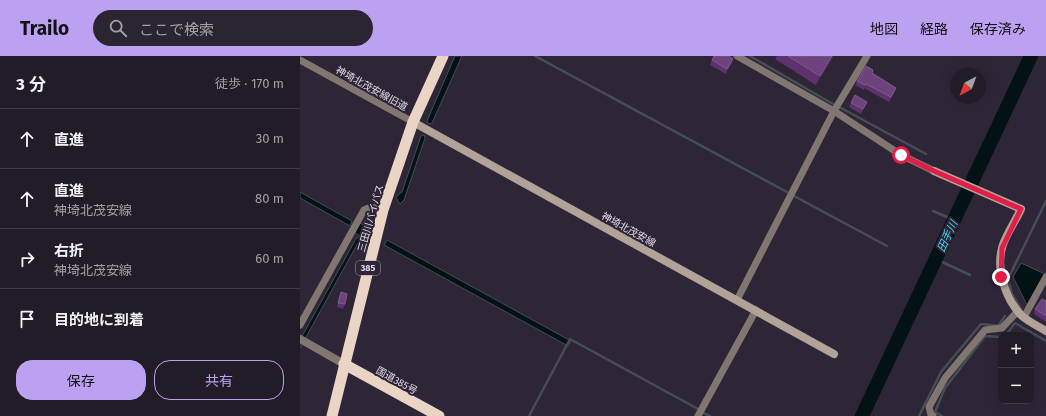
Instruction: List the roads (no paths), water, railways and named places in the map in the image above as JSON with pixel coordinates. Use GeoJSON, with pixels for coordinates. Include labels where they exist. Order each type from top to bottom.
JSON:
{"type":"FeatureCollection","features":[{"type":"Feature","properties":{"kind":"highway","name":"三田川バイパス"},"geometry":{"type":"LineString","coordinates":[[332,416],[383,210],[413,122],[443,56]]}},
{"type":"Feature","properties":{"kind":"highway","name":"国道385号"},"geometry":{"type":"LineString","coordinates":[[344,364],[439,416]]}},
{"type":"Feature","properties":{"kind":"main road","name":"神埼北茂安線"},"geometry":{"type":"LineString","coordinates":[[413,122],[834,354]]}},
{"type":"Feature","properties":{"kind":"main road"},"geometry":{"type":"LineString","coordinates":[[937,172],[1021,209],[1002,248],[1001,277],[1010,301],[1018,311],[1024,317],[1046,331]]}},
{"type":"Feature","properties":{"kind":"street"},"geometry":{"type":"LineString","coordinates":[[738,56],[834,111],[901,155],[937,172]]}},
{"type":"Feature","properties":{"kind":"street"},"geometry":{"type":"LineString","coordinates":[[737,300],[834,111],[867,56]]}},
{"type":"Feature","properties":{"kind":"street","name":"神埼北茂安線旧道"},"geometry":{"type":"LineString","coordinates":[[300,60],[413,122]]}},
{"type":"Feature","properties":{"kind":"street"},"geometry":{"type":"LineString","coordinates":[[300,325],[364,210],[375,207],[383,210]]}},
{"type":"Feature","properties":{"kind":"street"},"geometry":{"type":"LineString","coordinates":[[1024,317],[1046,277]]}},
{"type":"Feature","properties":{"kind":"street"},"geometry":{"type":"LineString","coordinates":[[698,416],[756,310]]}},
{"type":"Feature","properties":{"kind":"street"},"geometry":{"type":"LineString","coordinates":[[934,416],[931,415],[929,407],[945,378],[985,330],[1002,328],[1018,311]]}},
{"type":"Feature","properties":{"kind":"street"},"geometry":{"type":"LineString","coordinates":[[303,341],[344,364]]}},
{"type":"Feature","properties":{"kind":"waterway"},"geometry":{"type":"LineString","coordinates":[[535,56],[787,192]]}},
{"type":"Feature","properties":{"kind":"waterway"},"geometry":{"type":"LineString","coordinates":[[750,56],[833,104]]}},
{"type":"Feature","properties":{"kind":"waterway","name":"田手川"},"geometry":{"type":"LineString","coordinates":[[862,416],[1031,56]]}},
{"type":"Feature","properties":{"kind":"waterway"},"geometry":{"type":"LineString","coordinates":[[841,108],[926,154]]}},
{"type":"Feature","properties":{"kind":"waterway"},"geometry":{"type":"LineString","coordinates":[[794,196],[887,246]]}},
{"type":"Feature","properties":{"kind":"waterway"},"geometry":{"type":"LineString","coordinates":[[1021,309],[1012,294],[1008,279],[1046,201]]}},
{"type":"Feature","properties":{"kind":"waterway"},"geometry":{"type":"LineString","coordinates":[[933,211],[954,220]]}},
{"type":"Feature","properties":{"kind":"waterway"},"geometry":{"type":"LineString","coordinates":[[936,259],[970,275]]}},
{"type":"Feature","properties":{"kind":"waterway"},"geometry":{"type":"LineString","coordinates":[[919,416],[941,372],[981,324],[998,326],[1005,316]]}},
{"type":"Feature","properties":{"kind":"waterway"},"geometry":{"type":"LineString","coordinates":[[1008,332],[1015,323],[1030,332]]}},
{"type":"Feature","properties":{"kind":"waterway"},"geometry":{"type":"LineString","coordinates":[[1034,334],[1046,341]]}},
{"type":"Feature","properties":{"kind":"waterway"},"geometry":{"type":"LineString","coordinates":[[942,416],[935,412],[945,388],[985,336],[998,337]]}},
{"type":"Feature","properties":{"kind":"waterway"},"geometry":{"type":"LineString","coordinates":[[529,416],[570,339],[698,409]]}},
{"type":"Feature","properties":{"kind":"waterway"},"geometry":{"type":"LineString","coordinates":[[704,413],[710,416]]}}]}
